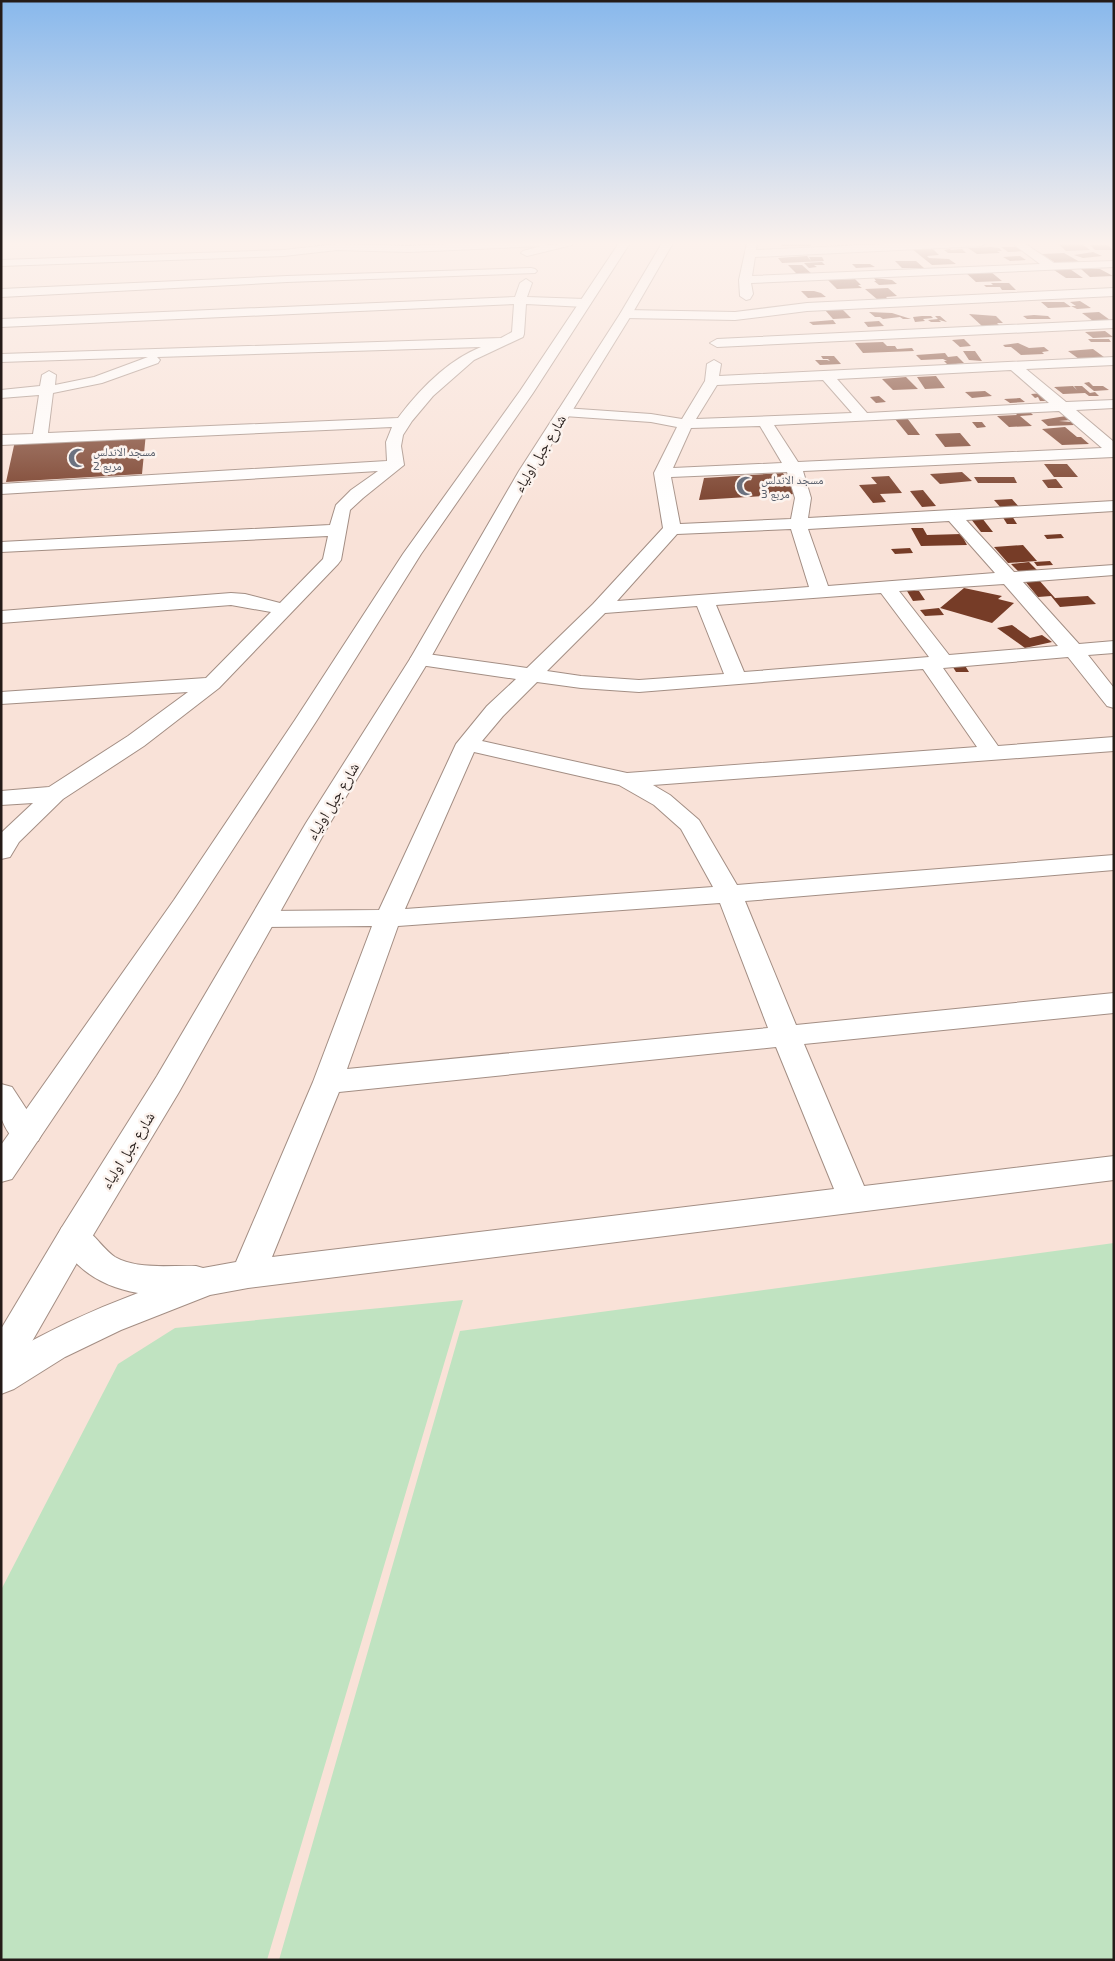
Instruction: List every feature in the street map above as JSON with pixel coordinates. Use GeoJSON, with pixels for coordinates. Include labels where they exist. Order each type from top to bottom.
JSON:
{"type":"FeatureCollection","features":[{"type":"Feature","properties":{"kind":"main road"},"geometry":{"type":"LineString","coordinates":[[261,350],[266,335]]}},
{"type":"Feature","properties":{"kind":"main road"},"geometry":{"type":"LineString","coordinates":[[396,465],[394,434],[403,422],[467,357],[517,335]]}},
{"type":"Feature","properties":{"kind":"main road","name":"شارع جبل اولياء"},"geometry":{"type":"LineString","coordinates":[[1,1170],[269,776],[412,554],[526,393],[577,335]]}},
{"type":"Feature","properties":{"kind":"main road","name":"شارع جبل اولياء"},"geometry":{"type":"LineString","coordinates":[[1,1362],[74,1237],[168,1084],[318,823],[420,659],[527,471],[564,412],[597,335]]}},
{"type":"Feature","properties":{"kind":"main road"},"geometry":{"type":"LineString","coordinates":[[672,529],[662,473],[686,424],[712,381],[717,343],[722,335]]}},
{"type":"Feature","properties":{"kind":"main road"},"geometry":{"type":"LineString","coordinates":[[717,343],[908,335]]}},
{"type":"Feature","properties":{"kind":"main road"},"geometry":{"type":"LineString","coordinates":[[1040,335],[1046,340]]}},
{"type":"Feature","properties":{"kind":"main road"},"geometry":{"type":"LineString","coordinates":[[1,358],[501,342]]}},
{"type":"Feature","properties":{"kind":"main road"},"geometry":{"type":"LineString","coordinates":[[1061,352],[1075,363]]}},
{"type":"Feature","properties":{"kind":"main road"},"geometry":{"type":"LineString","coordinates":[[1,394],[46,392],[132,369],[168,353]]}},
{"type":"Feature","properties":{"kind":"main road"},"geometry":{"type":"LineString","coordinates":[[40,437],[52,356]]}},
{"type":"Feature","properties":{"kind":"main road"},"geometry":{"type":"LineString","coordinates":[[712,381],[1114,361]]}},
{"type":"Feature","properties":{"kind":"main road"},"geometry":{"type":"LineString","coordinates":[[1014,366],[1114,451]]}},
{"type":"Feature","properties":{"kind":"main road"},"geometry":{"type":"LineString","coordinates":[[827,376],[864,417]]}},
{"type":"Feature","properties":{"kind":"main road"},"geometry":{"type":"LineString","coordinates":[[564,412],[651,418],[686,424],[765,422],[1114,404]]}},
{"type":"Feature","properties":{"kind":"main road"},"geometry":{"type":"LineString","coordinates":[[1,440],[403,422]]}},
{"type":"Feature","properties":{"kind":"main road"},"geometry":{"type":"LineString","coordinates":[[765,422],[793,467],[804,498],[798,524],[820,591]]}},
{"type":"Feature","properties":{"kind":"main road"},"geometry":{"type":"LineString","coordinates":[[662,473],[1114,451]]}},
{"type":"Feature","properties":{"kind":"main road"},"geometry":{"type":"LineString","coordinates":[[1,489],[396,465]]}},
{"type":"Feature","properties":{"kind":"main road"},"geometry":{"type":"LineString","coordinates":[[1,852],[10,838],[55,794],[136,741],[212,684],[332,560],[342,509],[357,494],[396,465]]}},
{"type":"Feature","properties":{"kind":"main road"},"geometry":{"type":"LineString","coordinates":[[248,1274],[328,1082],[388,918],[467,744],[495,711],[600,608],[672,529],[798,524],[1114,506]]}},
{"type":"Feature","properties":{"kind":"main road"},"geometry":{"type":"LineString","coordinates":[[953,515],[1073,650],[1114,702]]}},
{"type":"Feature","properties":{"kind":"main road"},"geometry":{"type":"LineString","coordinates":[[1,547],[337,530]]}},
{"type":"Feature","properties":{"kind":"main road"},"geometry":{"type":"LineString","coordinates":[[600,608],[1114,570]]}},
{"type":"Feature","properties":{"kind":"main road"},"geometry":{"type":"LineString","coordinates":[[886,587],[936,662],[992,753]]}},
{"type":"Feature","properties":{"kind":"main road"},"geometry":{"type":"LineString","coordinates":[[1,617],[231,599],[245,600],[283,609]]}},
{"type":"Feature","properties":{"kind":"main road"},"geometry":{"type":"LineString","coordinates":[[704,600],[736,679]]}},
{"type":"Feature","properties":{"kind":"main road"},"geometry":{"type":"LineString","coordinates":[[420,659],[531,676],[639,686],[1114,647]]}},
{"type":"Feature","properties":{"kind":"main road"},"geometry":{"type":"LineString","coordinates":[[1,698],[212,684]]}},
{"type":"Feature","properties":{"kind":"main road"},"geometry":{"type":"LineString","coordinates":[[467,744],[627,780],[1114,744]]}},
{"type":"Feature","properties":{"kind":"main road"},"geometry":{"type":"LineString","coordinates":[[627,780],[662,800],[690,825],[729,894],[854,1200]]}},
{"type":"Feature","properties":{"kind":"main road"},"geometry":{"type":"LineString","coordinates":[[1,798],[55,794]]}},
{"type":"Feature","properties":{"kind":"main road"},"geometry":{"type":"LineString","coordinates":[[264,919],[388,918],[729,894],[1114,862]]}},
{"type":"Feature","properties":{"kind":"main road"},"geometry":{"type":"LineString","coordinates":[[328,1082],[785,1034],[1114,1003]]}},
{"type":"Feature","properties":{"kind":"main road"},"geometry":{"type":"LineString","coordinates":[[1,1095],[27,1133]]}},
{"type":"Feature","properties":{"kind":"main road"},"geometry":{"type":"LineString","coordinates":[[1,1378],[52,1346],[109,1319],[207,1281],[248,1274],[1114,1168]]}},
{"type":"Feature","properties":{"kind":"main road"},"geometry":{"type":"LineString","coordinates":[[74,1237],[98,1263],[124,1277],[207,1281]]}},
{"type":"Feature","properties":{"kind":"green space"},"geometry":{"type":"Polygon","coordinates":[[[1114,1243],[1114,1960],[279,1960],[460,1331],[1114,1243]]]}},
{"type":"Feature","properties":{"kind":"green space"},"geometry":{"type":"Polygon","coordinates":[[[463,1300],[267,1960],[1,1960],[1,1590],[118,1364],[175,1328],[463,1300]]]}},
{"type":"Feature","properties":{"kind":"building"},"geometry":{"type":"Polygon","coordinates":[[[1088,335],[1110,335],[1113,337],[1093,338],[1088,335]]]}},
{"type":"Feature","properties":{"kind":"building"},"geometry":{"type":"Polygon","coordinates":[[[964,339],[971,346],[960,347],[952,340],[964,339]]]}},
{"type":"Feature","properties":{"kind":"building"},"geometry":{"type":"Polygon","coordinates":[[[1088,339],[1109,339],[1111,342],[1091,342],[1088,339]]]}},
{"type":"Feature","properties":{"kind":"building"},"geometry":{"type":"Polygon","coordinates":[[[883,342],[887,346],[895,346],[897,349],[912,348],[914,351],[863,353],[855,343],[883,342]]]}},
{"type":"Feature","properties":{"kind":"building"},"geometry":{"type":"Polygon","coordinates":[[[1018,343],[1029,348],[1044,347],[1049,351],[1042,352],[1044,354],[1021,355],[1011,347],[1003,345],[1018,343]]]}},
{"type":"Feature","properties":{"kind":"building"},"geometry":{"type":"Polygon","coordinates":[[[1093,349],[1108,360],[1078,361],[1079,359],[1068,351],[1093,349]]]}},
{"type":"Feature","properties":{"kind":"building"},"geometry":{"type":"Polygon","coordinates":[[[963,351],[975,351],[982,361],[969,360],[963,351]]]}},
{"type":"Feature","properties":{"kind":"building"},"geometry":{"type":"Polygon","coordinates":[[[945,353],[948,357],[957,356],[964,363],[948,365],[944,361],[947,361],[943,359],[921,360],[916,355],[945,353]]]}},
{"type":"Feature","properties":{"kind":"building"},"geometry":{"type":"Polygon","coordinates":[[[821,356],[834,356],[841,364],[820,365],[815,360],[830,361],[828,359],[823,359],[821,356]]]}},
{"type":"Feature","properties":{"kind":"building"},"geometry":{"type":"Polygon","coordinates":[[[936,376],[945,388],[925,389],[917,377],[936,376]]]}},
{"type":"Feature","properties":{"kind":"building"},"geometry":{"type":"Polygon","coordinates":[[[906,377],[918,389],[893,390],[882,379],[906,377]]]}},
{"type":"Feature","properties":{"kind":"building"},"geometry":{"type":"Polygon","coordinates":[[[1089,382],[1093,386],[1103,386],[1109,390],[1094,391],[1084,383],[1089,382]]]}},
{"type":"Feature","properties":{"kind":"building"},"geometry":{"type":"Polygon","coordinates":[[[1073,386],[1077,390],[1074,386],[1082,386],[1090,393],[1095,392],[1099,396],[1089,396],[1085,393],[1063,394],[1054,387],[1073,386]]]}},
{"type":"Feature","properties":{"kind":"building"},"geometry":{"type":"Polygon","coordinates":[[[985,391],[992,396],[972,398],[965,392],[985,391]]]}},
{"type":"Feature","properties":{"kind":"building"},"geometry":{"type":"Polygon","coordinates":[[[1045,393],[1052,401],[1040,401],[1038,397],[1035,398],[1031,394],[1045,393]]]}},
{"type":"Feature","properties":{"kind":"building"},"geometry":{"type":"Polygon","coordinates":[[[879,396],[886,402],[876,403],[870,397],[879,396]]]}},
{"type":"Feature","properties":{"kind":"building"},"geometry":{"type":"Polygon","coordinates":[[[1020,398],[1025,402],[1010,403],[1004,399],[1020,398]]]}},
{"type":"Feature","properties":{"kind":"building"},"geometry":{"type":"Polygon","coordinates":[[[1015,413],[1031,413],[1033,415],[1020,416],[1032,426],[1009,427],[997,416],[1017,415],[1015,413]]]}},
{"type":"Feature","properties":{"kind":"building"},"geometry":{"type":"Polygon","coordinates":[[[1066,416],[1071,420],[1059,421],[1071,422],[1074,425],[1048,426],[1041,420],[1066,416]]]}},
{"type":"Feature","properties":{"kind":"building"},"geometry":{"type":"Polygon","coordinates":[[[907,418],[920,435],[908,435],[895,419],[907,418]]]}},
{"type":"Feature","properties":{"kind":"building"},"geometry":{"type":"Polygon","coordinates":[[[972,422],[982,422],[986,427],[977,428],[972,422]]]}},
{"type":"Feature","properties":{"kind":"building"},"geometry":{"type":"Polygon","coordinates":[[[1065,427],[1089,444],[1062,445],[1042,429],[1065,427]]]}},
{"type":"Feature","properties":{"kind":"building","name":"مسجد الاندلس مربع 2"},"geometry":{"type":"Polygon","coordinates":[[[146,433],[142,474],[6,482],[15,441],[146,433]]]}},
{"type":"Feature","properties":{"kind":"building"},"geometry":{"type":"Polygon","coordinates":[[[960,433],[971,446],[945,447],[935,434],[960,433]]]}},
{"type":"Feature","properties":{"kind":"building"},"geometry":{"type":"Polygon","coordinates":[[[1044,464],[1067,464],[1078,477],[1054,477],[1044,464]]]}},
{"type":"Feature","properties":{"kind":"building"},"geometry":{"type":"Polygon","coordinates":[[[962,472],[972,481],[940,484],[930,474],[962,472]]]}},
{"type":"Feature","properties":{"kind":"building","name":"مسجد الاندلس مربع 3"},"geometry":{"type":"Polygon","coordinates":[[[783,473],[795,494],[699,500],[704,478],[783,473]]]}},
{"type":"Feature","properties":{"kind":"building"},"geometry":{"type":"Polygon","coordinates":[[[889,476],[902,493],[880,494],[886,502],[873,503],[859,485],[877,484],[871,477],[889,476]]]}},
{"type":"Feature","properties":{"kind":"building"},"geometry":{"type":"Polygon","coordinates":[[[974,477],[1014,477],[1017,483],[978,483],[974,477]]]}},
{"type":"Feature","properties":{"kind":"building"},"geometry":{"type":"Polygon","coordinates":[[[1056,479],[1063,488],[1048,488],[1042,480],[1056,479]]]}},
{"type":"Feature","properties":{"kind":"building"},"geometry":{"type":"Polygon","coordinates":[[[923,490],[936,506],[922,507],[910,491],[923,490]]]}},
{"type":"Feature","properties":{"kind":"building"},"geometry":{"type":"Polygon","coordinates":[[[1012,499],[1020,508],[1002,509],[994,500],[1012,499]]]}},
{"type":"Feature","properties":{"kind":"building"},"geometry":{"type":"Polygon","coordinates":[[[1002,516],[1012,516],[1017,524],[1007,524],[1002,516]]]}},
{"type":"Feature","properties":{"kind":"building"},"geometry":{"type":"Polygon","coordinates":[[[982,518],[993,532],[981,532],[971,519],[982,518]]]}},
{"type":"Feature","properties":{"kind":"building"},"geometry":{"type":"Polygon","coordinates":[[[911,528],[923,528],[927,535],[961,534],[967,545],[921,546],[911,528]]]}},
{"type":"Feature","properties":{"kind":"building"},"geometry":{"type":"Polygon","coordinates":[[[1061,534],[1064,538],[1047,539],[1044,535],[1061,534]]]}},
{"type":"Feature","properties":{"kind":"building"},"geometry":{"type":"Polygon","coordinates":[[[1023,545],[1037,561],[1008,563],[994,547],[1023,545]]]}},
{"type":"Feature","properties":{"kind":"building"},"geometry":{"type":"Polygon","coordinates":[[[910,548],[913,553],[895,554],[891,549],[910,548]]]}},
{"type":"Feature","properties":{"kind":"building"},"geometry":{"type":"Polygon","coordinates":[[[1050,561],[1053,565],[1037,566],[1034,562],[1050,561]]]}},
{"type":"Feature","properties":{"kind":"building"},"geometry":{"type":"Polygon","coordinates":[[[1029,562],[1038,571],[1019,572],[1011,564],[1029,562]]]}},
{"type":"Feature","properties":{"kind":"building"},"geometry":{"type":"Polygon","coordinates":[[[1038,579],[1055,598],[1088,596],[1096,604],[1060,607],[1051,596],[1038,597],[1024,580],[1038,579]]]}},
{"type":"Feature","properties":{"kind":"building"},"geometry":{"type":"Polygon","coordinates":[[[964,588],[1002,596],[998,599],[1014,603],[992,623],[940,608],[964,588]]]}},
{"type":"Feature","properties":{"kind":"building"},"geometry":{"type":"Polygon","coordinates":[[[907,591],[919,591],[925,600],[913,601],[907,591]]]}},
{"type":"Feature","properties":{"kind":"building"},"geometry":{"type":"Polygon","coordinates":[[[939,608],[944,615],[925,616],[920,610],[939,608]]]}},
{"type":"Feature","properties":{"kind":"building"},"geometry":{"type":"Polygon","coordinates":[[[1012,625],[1030,638],[1042,635],[1052,642],[1025,648],[997,628],[1012,625]]]}},
{"type":"Feature","properties":{"kind":"building"},"geometry":{"type":"Polygon","coordinates":[[[951,664],[964,664],[969,672],[956,672],[951,664]]]}},
{"type":"Feature","properties":{"kind":"place","name":"مسجد الاندلس مربع 2"},"geometry":{"type":"Point","coordinates":[78,458]}},
{"type":"Feature","properties":{"kind":"place","name":"مسجد الاندلس مربع 3"},"geometry":{"type":"Point","coordinates":[746,486]}}]}
